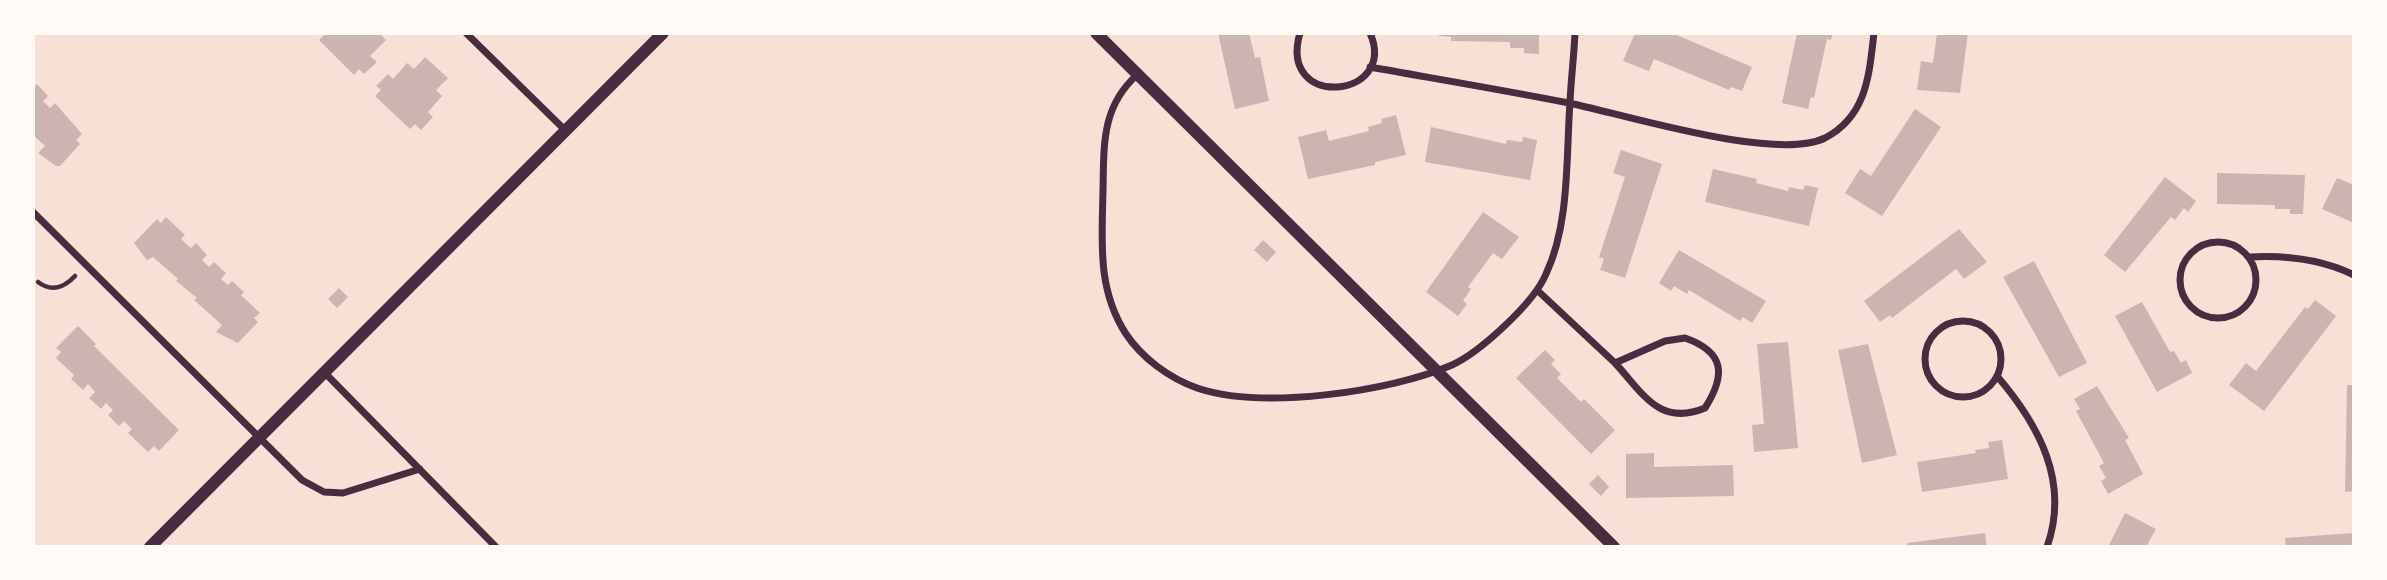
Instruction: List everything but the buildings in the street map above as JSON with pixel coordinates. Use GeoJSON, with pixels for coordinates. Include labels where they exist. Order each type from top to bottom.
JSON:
{"type":"FeatureCollection","features":[{"type":"Feature","properties":{"kind":"street"},"geometry":{"type":"LineString","coordinates":[[466,33],[567,131]]}},
{"type":"Feature","properties":{"kind":"street"},"geometry":{"type":"LineString","coordinates":[[150,547],[663,33]]}},
{"type":"Feature","properties":{"kind":"street"},"geometry":{"type":"LineString","coordinates":[[1096,33],[1614,547]]}},
{"type":"Feature","properties":{"kind":"street"},"geometry":{"type":"LineString","coordinates":[[1300,33],[1296,46],[1303,72],[1324,87],[1351,86],[1370,67],[1374,54],[1370,33]]}},
{"type":"Feature","properties":{"kind":"street"},"geometry":{"type":"LineString","coordinates":[[1137,75],[1118,94],[1105,130],[1101,272],[1114,313],[1141,352],[1175,378],[1195,387],[1230,395],[1302,397],[1339,393],[1436,371],[1468,356],[1537,290],[1547,274],[1559,224],[1569,157],[1575,33]]}},
{"type":"Feature","properties":{"kind":"street"},"geometry":{"type":"LineString","coordinates":[[1370,67],[1570,103],[1745,140],[1776,144],[1810,143],[1837,130],[1863,100],[1874,33]]}},
{"type":"Feature","properties":{"kind":"street"},"geometry":{"type":"LineString","coordinates":[[33,212],[302,480],[324,492],[343,493],[420,469]]}},
{"type":"Feature","properties":{"kind":"street"},"geometry":{"type":"LineString","coordinates":[[2250,257],[2257,271],[2254,296],[2238,313],[2216,318],[2197,312],[2187,302],[2181,291],[2180,274],[2186,257],[2203,243],[2216,240],[2236,245],[2250,257],[2295,257],[2319,262],[2354,275]]}},
{"type":"Feature","properties":{"kind":"street"},"geometry":{"type":"LineString","coordinates":[[1537,290],[1615,363],[1657,407],[1677,415],[1705,408],[1718,387],[1720,373],[1713,354],[1702,344],[1685,338],[1665,341],[1615,363]]}},
{"type":"Feature","properties":{"kind":"street"},"geometry":{"type":"LineString","coordinates":[[1970,321],[1983,327],[2000,349],[2001,363],[1997,376],[1989,388],[1977,395],[1963,398],[1949,395],[1937,387],[1928,376],[1924,363],[1932,336],[1942,327],[1955,322],[1970,321]]}},
{"type":"Feature","properties":{"kind":"street"},"geometry":{"type":"LineString","coordinates":[[324,372],[496,547]]}},
{"type":"Feature","properties":{"kind":"street"},"geometry":{"type":"LineString","coordinates":[[1997,376],[2033,422],[2054,477],[2056,512],[2048,547]]}},
{"type":"Feature","properties":{"kind":"path"},"geometry":{"type":"LineString","coordinates":[[38,282],[46,288],[54,288],[65,285],[75,276]]}}]}
